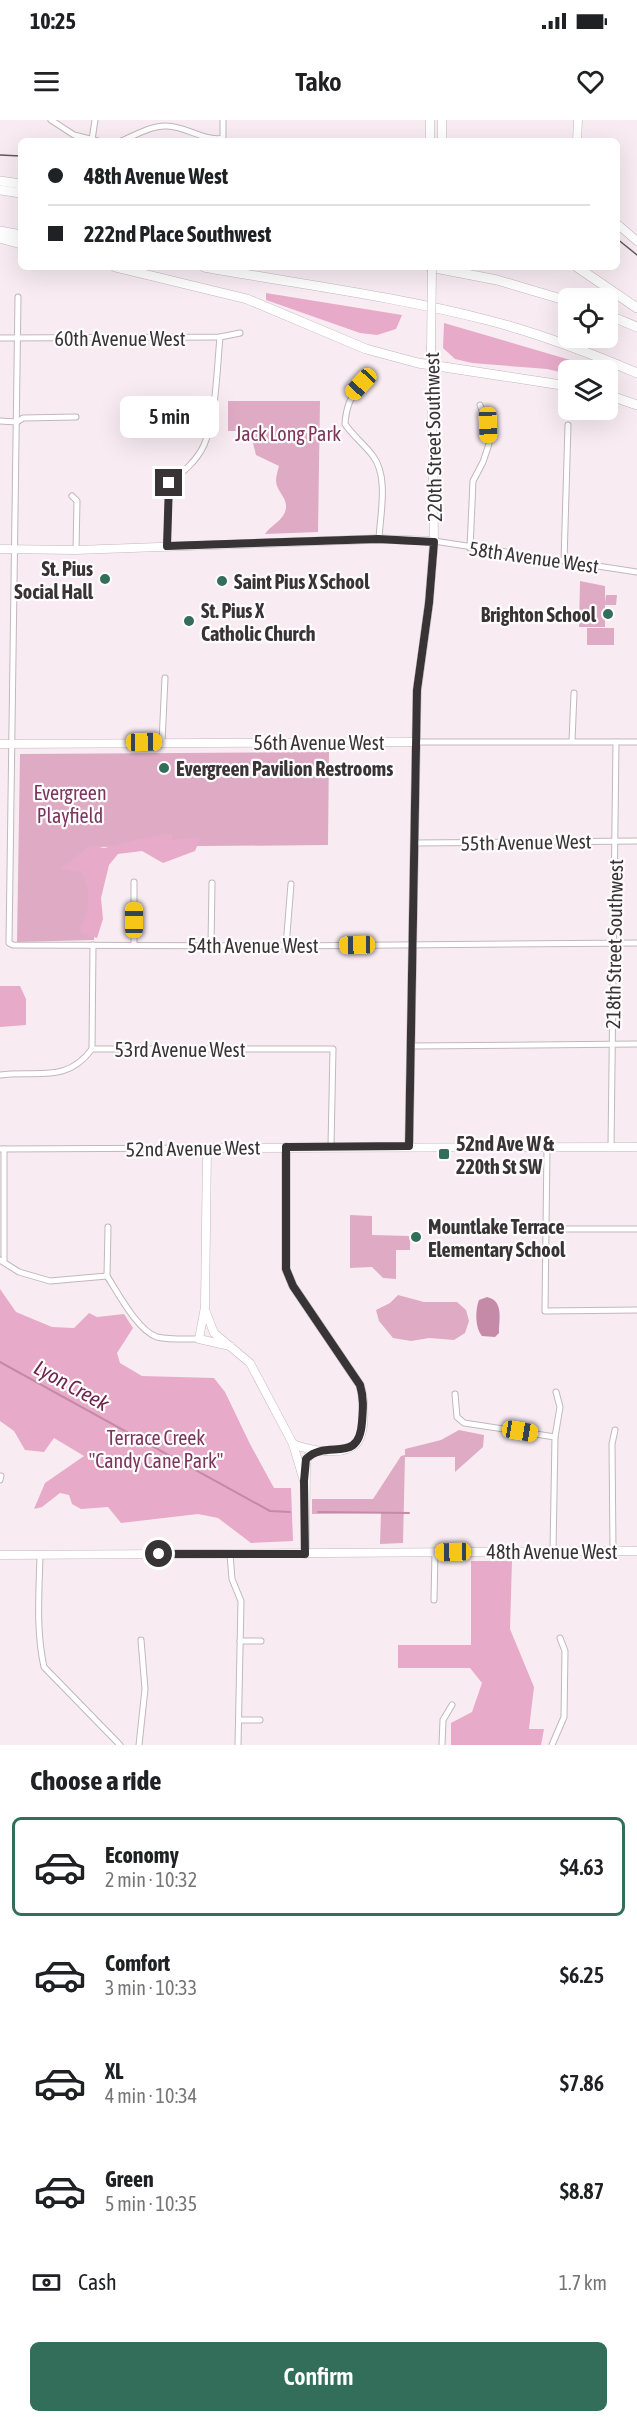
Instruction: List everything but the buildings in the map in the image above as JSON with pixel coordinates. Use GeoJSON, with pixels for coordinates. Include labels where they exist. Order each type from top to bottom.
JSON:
{"type":"FeatureCollection","features":[{"type":"Feature","properties":{"kind":"highway"},"geometry":{"type":"LineString","coordinates":[[0,181],[18,184]]}},
{"type":"Feature","properties":{"kind":"highway"},"geometry":{"type":"LineString","coordinates":[[0,190],[18,193]]}},
{"type":"Feature","properties":{"kind":"highway"},"geometry":{"type":"LineString","coordinates":[[0,231],[18,234]]}},
{"type":"Feature","properties":{"kind":"highway"},"geometry":{"type":"LineString","coordinates":[[0,238],[18,243]]}},
{"type":"Feature","properties":{"kind":"highway"},"geometry":{"type":"LineString","coordinates":[[127,270],[247,299],[366,348],[431,366],[558,385]]}},
{"type":"Feature","properties":{"kind":"highway"},"geometry":{"type":"LineString","coordinates":[[220,270],[477,317],[584,351],[637,374]]}},
{"type":"Feature","properties":{"kind":"highway"},"geometry":{"type":"LineString","coordinates":[[446,270],[497,280],[558,298]]}},
{"type":"Feature","properties":{"kind":"highway"},"geometry":{"type":"LineString","coordinates":[[581,270],[637,308]]}},
{"type":"Feature","properties":{"kind":"highway"},"geometry":{"type":"LineString","coordinates":[[618,319],[637,327]]}},
{"type":"Feature","properties":{"kind":"highway"},"geometry":{"type":"LineString","coordinates":[[618,398],[637,405]]}},
{"type":"Feature","properties":{"kind":"main road"},"geometry":{"type":"LineString","coordinates":[[430,120],[430,138]]}},
{"type":"Feature","properties":{"kind":"main road"},"geometry":{"type":"LineString","coordinates":[[442,120],[442,138]]}},
{"type":"Feature","properties":{"kind":"main road"},"geometry":{"type":"LineString","coordinates":[[577,138],[578,120]]}},
{"type":"Feature","properties":{"kind":"main road"},"geometry":{"type":"LineString","coordinates":[[620,226],[637,241]]}},
{"type":"Feature","properties":{"kind":"main road","name":"220th Street Southwest"},"geometry":{"type":"LineString","coordinates":[[409,1146],[415,742],[419,663],[429,603],[434,542],[431,270]]}},
{"type":"Feature","properties":{"kind":"main road","name":"58th Avenue West"},"geometry":{"type":"LineString","coordinates":[[0,549],[76,550],[378,539],[434,542]]}},
{"type":"Feature","properties":{"kind":"main road","name":"56th Avenue West"},"geometry":{"type":"LineString","coordinates":[[0,744],[415,742]]}},
{"type":"Feature","properties":{"kind":"main road"},"geometry":{"type":"LineString","coordinates":[[286,1147],[286,1269],[293,1286],[360,1385],[363,1396],[361,1433],[356,1444],[346,1449],[317,1451],[293,1444]]}},
{"type":"Feature","properties":{"kind":"main road","name":"52nd Avenue West"},"geometry":{"type":"LineString","coordinates":[[207,1148],[637,1147]]}},
{"type":"Feature","properties":{"kind":"main road"},"geometry":{"type":"LineString","coordinates":[[207,1148],[205,1307],[200,1339],[230,1346]]}},
{"type":"Feature","properties":{"kind":"main road"},"geometry":{"type":"LineString","coordinates":[[205,1307],[208,1322],[214,1333],[250,1362],[293,1444],[304,1481]]}},
{"type":"Feature","properties":{"kind":"main road"},"geometry":{"type":"LineString","coordinates":[[305,1554],[306,1459],[317,1451]]}},
{"type":"Feature","properties":{"kind":"main road","name":"48th Avenue West"},"geometry":{"type":"LineString","coordinates":[[0,1555],[637,1551]]}},
{"type":"Feature","properties":{"kind":"street"},"geometry":{"type":"LineString","coordinates":[[51,120],[74,135],[85,138]]}},
{"type":"Feature","properties":{"kind":"street"},"geometry":{"type":"LineString","coordinates":[[92,138],[95,120]]}},
{"type":"Feature","properties":{"kind":"street"},"geometry":{"type":"LineString","coordinates":[[155,120],[155,128]]}},
{"type":"Feature","properties":{"kind":"street"},"geometry":{"type":"LineString","coordinates":[[223,120],[223,138]]}},
{"type":"Feature","properties":{"kind":"street"},"geometry":{"type":"LineString","coordinates":[[129,138],[164,125],[183,128],[208,138]]}},
{"type":"Feature","properties":{"kind":"street"},"geometry":{"type":"LineString","coordinates":[[11,744],[18,297]]}},
{"type":"Feature","properties":{"kind":"street","name":"60th Avenue West"},"geometry":{"type":"LineString","coordinates":[[0,338],[220,337],[240,333]]}},
{"type":"Feature","properties":{"kind":"street"},"geometry":{"type":"LineString","coordinates":[[167,546],[169,483],[189,466],[204,445],[211,421],[220,337]]}},
{"type":"Feature","properties":{"kind":"street"},"geometry":{"type":"LineString","coordinates":[[361,384],[353,393],[345,410],[345,424],[374,457],[380,472],[382,489],[378,539]]}},
{"type":"Feature","properties":{"kind":"street"},"geometry":{"type":"LineString","coordinates":[[470,548],[473,481],[489,444],[488,425],[480,405]]}},
{"type":"Feature","properties":{"kind":"street"},"geometry":{"type":"LineString","coordinates":[[0,421],[17,422],[23,418],[76,417]]}},
{"type":"Feature","properties":{"kind":"street"},"geometry":{"type":"LineString","coordinates":[[564,561],[568,425]]}},
{"type":"Feature","properties":{"kind":"street"},"geometry":{"type":"LineString","coordinates":[[72,496],[77,501],[76,550]]}},
{"type":"Feature","properties":{"kind":"street","name":"58th Avenue West"},"geometry":{"type":"LineString","coordinates":[[434,542],[637,573]]}},
{"type":"Feature","properties":{"kind":"street"},"geometry":{"type":"LineString","coordinates":[[162,742],[165,678]]}},
{"type":"Feature","properties":{"kind":"street"},"geometry":{"type":"LineString","coordinates":[[572,741],[574,693]]}},
{"type":"Feature","properties":{"kind":"street","name":"218th Street Southwest"},"geometry":{"type":"LineString","coordinates":[[611,1147],[616,741]]}},
{"type":"Feature","properties":{"kind":"street","name":"56th Avenue West"},"geometry":{"type":"LineString","coordinates":[[415,742],[637,742]]}},
{"type":"Feature","properties":{"kind":"street","name":"54th Avenue West"},"geometry":{"type":"LineString","coordinates":[[11,744],[8,937],[9,943],[13,945],[286,946],[637,943]]}},
{"type":"Feature","properties":{"kind":"street","name":"55th Avenue West"},"geometry":{"type":"LineString","coordinates":[[414,843],[637,841]]}},
{"type":"Feature","properties":{"kind":"street"},"geometry":{"type":"LineString","coordinates":[[134,882],[134,945]]}},
{"type":"Feature","properties":{"kind":"street"},"geometry":{"type":"LineString","coordinates":[[211,945],[212,883]]}},
{"type":"Feature","properties":{"kind":"street"},"geometry":{"type":"LineString","coordinates":[[286,946],[291,884]]}},
{"type":"Feature","properties":{"kind":"street"},"geometry":{"type":"LineString","coordinates":[[92,1049],[93,945]]}},
{"type":"Feature","properties":{"kind":"street"},"geometry":{"type":"LineString","coordinates":[[412,1046],[637,1044]]}},
{"type":"Feature","properties":{"kind":"street","name":"53rd Avenue West"},"geometry":{"type":"LineString","coordinates":[[0,1075],[60,1073],[83,1061],[92,1049],[333,1049],[331,1146]]}},
{"type":"Feature","properties":{"kind":"street"},"geometry":{"type":"LineString","coordinates":[[547,1147],[545,1311],[637,1310]]}},
{"type":"Feature","properties":{"kind":"street","name":"52nd Avenue West"},"geometry":{"type":"LineString","coordinates":[[2,1149],[207,1148]]}},
{"type":"Feature","properties":{"kind":"street"},"geometry":{"type":"LineString","coordinates":[[2,1149],[2,1260],[19,1272],[50,1281],[106,1276]]}},
{"type":"Feature","properties":{"kind":"street"},"geometry":{"type":"LineString","coordinates":[[108,1227],[106,1276],[142,1328],[154,1336],[169,1339],[200,1339]]}},
{"type":"Feature","properties":{"kind":"street"},"geometry":{"type":"LineString","coordinates":[[545,1229],[637,1229]]}},
{"type":"Feature","properties":{"kind":"street"},"geometry":{"type":"LineString","coordinates":[[553,1551],[555,1437],[560,1407],[556,1392]]}},
{"type":"Feature","properties":{"kind":"street"},"geometry":{"type":"LineString","coordinates":[[455,1394],[457,1417],[464,1423],[555,1437]]}},
{"type":"Feature","properties":{"kind":"street"},"geometry":{"type":"LineString","coordinates":[[613,1550],[612,1444],[615,1430]]}},
{"type":"Feature","properties":{"kind":"street"},"geometry":{"type":"LineString","coordinates":[[434,1600],[435,1552]]}},
{"type":"Feature","properties":{"kind":"street"},"geometry":{"type":"LineString","coordinates":[[230,1554],[232,1579],[241,1601],[238,1745]]}},
{"type":"Feature","properties":{"kind":"street"},"geometry":{"type":"LineString","coordinates":[[40,1556],[39,1623],[40,1650],[44,1667],[55,1681],[120,1745]]}},
{"type":"Feature","properties":{"kind":"street"},"geometry":{"type":"LineString","coordinates":[[552,1745],[564,1717],[565,1651],[560,1638]]}},
{"type":"Feature","properties":{"kind":"street"},"geometry":{"type":"LineString","coordinates":[[139,1745],[145,1689],[141,1640]]}},
{"type":"Feature","properties":{"kind":"street"},"geometry":{"type":"LineString","coordinates":[[240,1641],[261,1641]]}},
{"type":"Feature","properties":{"kind":"street"},"geometry":{"type":"LineString","coordinates":[[442,1745],[442,1720],[452,1705]]}},
{"type":"Feature","properties":{"kind":"street"},"geometry":{"type":"LineString","coordinates":[[239,1720],[260,1720]]}},
{"type":"Feature","properties":{"kind":"green space"},"geometry":{"type":"Polygon","coordinates":[[[266,293],[402,315],[396,329],[377,335],[360,333],[266,300],[266,293]]]}},
{"type":"Feature","properties":{"kind":"green space"},"geometry":{"type":"Polygon","coordinates":[[[444,323],[570,360],[558,360],[558,372],[472,363],[455,359],[443,348],[444,323]]]}},
{"type":"Feature","properties":{"kind":"green space","name":"Jack Long Park"},"geometry":{"type":"Polygon","coordinates":[[[228,401],[320,401],[318,532],[265,534],[285,512],[286,503],[278,489],[276,478],[279,466],[256,455],[250,431],[228,431],[228,401]]]}},
{"type":"Feature","properties":{"kind":"green space"},"geometry":{"type":"Polygon","coordinates":[[[580,581],[605,586],[605,603],[606,595],[617,595],[616,605],[605,605],[605,627],[579,627],[580,581]]]}},
{"type":"Feature","properties":{"kind":"green space"},"geometry":{"type":"Polygon","coordinates":[[[587,628],[614,628],[614,645],[587,645],[587,628]]]}},
{"type":"Feature","properties":{"kind":"green space","name":"Evergreen Playfield"},"geometry":{"type":"Polygon","coordinates":[[[329,752],[328,845],[96,847],[94,940],[17,942],[20,754],[329,752]]]}},
{"type":"Feature","properties":{"kind":"green space"},"geometry":{"type":"Polygon","coordinates":[[[172,834],[172,840],[201,837],[195,851],[163,863],[142,851],[118,854],[109,865],[101,898],[103,919],[97,938],[83,934],[80,928],[88,907],[88,893],[84,879],[81,871],[61,869],[90,845],[104,848],[172,834]]]}},
{"type":"Feature","properties":{"kind":"green space"},"geometry":{"type":"Polygon","coordinates":[[[0,986],[20,986],[26,999],[26,1025],[0,1027],[0,986]]]}},
{"type":"Feature","properties":{"kind":"green space"},"geometry":{"type":"Polygon","coordinates":[[[350,1215],[372,1216],[372,1235],[410,1236],[410,1250],[396,1250],[396,1279],[383,1278],[372,1267],[350,1268],[350,1215]]]}},
{"type":"Feature","properties":{"kind":"green space","name":"Terrace Creek \"Candy Cane Park\""},"geometry":{"type":"Polygon","coordinates":[[[0,1289],[16,1312],[52,1327],[74,1328],[89,1313],[97,1317],[124,1314],[133,1328],[117,1353],[120,1363],[142,1376],[214,1378],[225,1392],[274,1488],[291,1488],[293,1541],[251,1543],[218,1518],[198,1514],[121,1523],[108,1507],[81,1509],[72,1504],[69,1495],[60,1493],[42,1507],[34,1509],[45,1483],[84,1456],[54,1438],[44,1452],[25,1450],[14,1431],[0,1421],[0,1289]]]}},
{"type":"Feature","properties":{"kind":"green space"},"geometry":{"type":"Polygon","coordinates":[[[398,1295],[424,1302],[457,1302],[466,1310],[469,1321],[465,1333],[454,1340],[429,1338],[411,1341],[393,1338],[379,1321],[376,1310],[390,1303],[398,1295]]]}},
{"type":"Feature","properties":{"kind":"green space"},"geometry":{"type":"Polygon","coordinates":[[[459,1430],[484,1435],[483,1447],[455,1472],[455,1457],[405,1457],[403,1543],[380,1544],[381,1513],[312,1514],[312,1499],[373,1499],[401,1456],[405,1455],[405,1449],[441,1440],[459,1430]]]}},
{"type":"Feature","properties":{"kind":"green space"},"geometry":{"type":"Polygon","coordinates":[[[471,1561],[512,1561],[510,1629],[534,1687],[529,1729],[544,1729],[541,1745],[451,1745],[451,1723],[472,1712],[482,1683],[470,1668],[398,1668],[398,1645],[471,1645],[471,1561]]]}},
{"type":"Feature","properties":{"kind":"shaded area"},"geometry":{"type":"Polygon","coordinates":[[[487,1297],[496,1302],[499,1311],[499,1333],[495,1337],[482,1336],[477,1324],[476,1314],[479,1300],[487,1297]]]}},
{"type":"Feature","properties":{"kind":"waterway","name":"Lyon Creek"},"geometry":{"type":"LineString","coordinates":[[0,1362],[270,1511],[290,1512]]}},
{"type":"Feature","properties":{"kind":"waterway","name":"Lyon Creek"},"geometry":{"type":"LineString","coordinates":[[318,1512],[409,1513]]}},
{"type":"Feature","properties":{"kind":"tram line"},"geometry":{"type":"LineString","coordinates":[[0,155],[18,156]]}},
{"type":"Feature","properties":{"kind":"tram line"},"geometry":{"type":"LineString","coordinates":[[620,241],[637,255]]}},
{"type":"Feature","properties":{"kind":"place","name":"St. Pius Social Hall"},"geometry":{"type":"Point","coordinates":[105,579]}},
{"type":"Feature","properties":{"kind":"place","name":"Saint Pius X School"},"geometry":{"type":"Point","coordinates":[222,581]}},
{"type":"Feature","properties":{"kind":"place","name":"Brighton School"},"geometry":{"type":"Point","coordinates":[608,614]}},
{"type":"Feature","properties":{"kind":"place","name":"St. Pius X Catholic Church"},"geometry":{"type":"Point","coordinates":[189,621]}},
{"type":"Feature","properties":{"kind":"place","name":"Evergreen Pavilion Restrooms"},"geometry":{"type":"Point","coordinates":[164,768]}},
{"type":"Feature","properties":{"kind":"place","name":"52nd Ave W & 220th St SW"},"geometry":{"type":"Point","coordinates":[444,1154]}},
{"type":"Feature","properties":{"kind":"place","name":"Mountlake Terrace Elementary School"},"geometry":{"type":"Point","coordinates":[416,1237]}},
{"type":"Feature","properties":{"kind":"route"},"geometry":{"type":"LineString","coordinates":[[159,1554],[305,1554],[306,1459],[317,1451],[346,1449],[356,1444],[361,1433],[363,1396],[360,1385],[293,1286],[286,1269],[286,1147],[409,1146],[415,732],[419,663],[433,571],[434,542],[378,539],[167,546],[169,483]]}}]}
